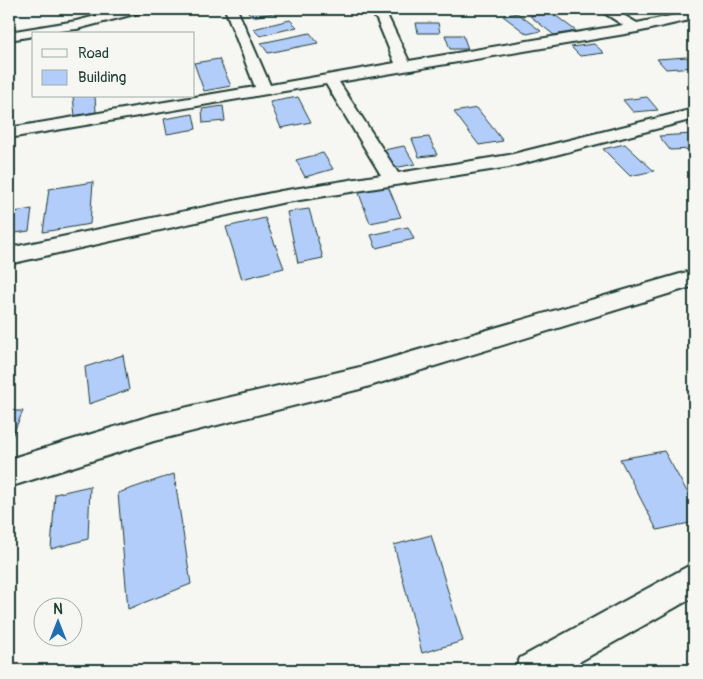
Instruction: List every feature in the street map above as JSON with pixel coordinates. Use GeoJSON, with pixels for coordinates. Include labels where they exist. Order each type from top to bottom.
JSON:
{"type":"FeatureCollection","features":[{"type":"Feature","properties":{"kind":"street"},"geometry":{"type":"LineString","coordinates":[[37,32],[58,29],[138,9]]}},
{"type":"Feature","properties":{"kind":"street"},"geometry":{"type":"LineString","coordinates":[[230,9],[245,39],[264,90]]}},
{"type":"Feature","properties":{"kind":"street"},"geometry":{"type":"LineString","coordinates":[[375,9],[383,20],[404,66]]}},
{"type":"Feature","properties":{"kind":"street"},"geometry":{"type":"LineString","coordinates":[[604,9],[637,28]]}},
{"type":"Feature","properties":{"kind":"street"},"geometry":{"type":"LineString","coordinates":[[9,133],[160,110],[264,90],[637,28],[694,15]]}},
{"type":"Feature","properties":{"kind":"street"},"geometry":{"type":"LineString","coordinates":[[9,36],[32,33]]}},
{"type":"Feature","properties":{"kind":"street"},"geometry":{"type":"LineString","coordinates":[[330,79],[393,180]]}},
{"type":"Feature","properties":{"kind":"street"},"geometry":{"type":"LineString","coordinates":[[9,256],[281,197],[509,161],[691,119]]}},
{"type":"Feature","properties":{"kind":"street"},"geometry":{"type":"LineString","coordinates":[[9,473],[154,428],[370,375],[694,278]]}},
{"type":"Feature","properties":{"kind":"street"},"geometry":{"type":"LineString","coordinates":[[532,670],[694,579]]}},
{"type":"Feature","properties":{"kind":"building"},"geometry":{"type":"Polygon","coordinates":[[[246,9],[295,9],[252,17],[246,9]]]}},
{"type":"Feature","properties":{"kind":"building"},"geometry":{"type":"Polygon","coordinates":[[[551,12],[576,31],[554,35],[530,16],[551,12]]]}},
{"type":"Feature","properties":{"kind":"building"},"geometry":{"type":"Polygon","coordinates":[[[517,13],[541,31],[527,34],[503,16],[517,13]]]}},
{"type":"Feature","properties":{"kind":"building"},"geometry":{"type":"Polygon","coordinates":[[[290,20],[297,27],[260,36],[253,29],[290,20]]]}},
{"type":"Feature","properties":{"kind":"building"},"geometry":{"type":"Polygon","coordinates":[[[416,23],[438,23],[440,33],[418,33],[416,23]]]}},
{"type":"Feature","properties":{"kind":"building"},"geometry":{"type":"Polygon","coordinates":[[[310,33],[318,43],[268,53],[261,43],[310,33]]]}},
{"type":"Feature","properties":{"kind":"building"},"geometry":{"type":"Polygon","coordinates":[[[445,35],[463,35],[468,49],[450,49],[445,35]]]}},
{"type":"Feature","properties":{"kind":"building"},"geometry":{"type":"Polygon","coordinates":[[[594,44],[604,53],[580,56],[571,47],[594,44]]]}},
{"type":"Feature","properties":{"kind":"building"},"geometry":{"type":"Polygon","coordinates":[[[687,57],[694,67],[666,69],[657,59],[687,57]]]}},
{"type":"Feature","properties":{"kind":"building"},"geometry":{"type":"Polygon","coordinates":[[[219,59],[231,86],[204,91],[195,63],[219,59]]]}},
{"type":"Feature","properties":{"kind":"building"},"geometry":{"type":"Polygon","coordinates":[[[298,97],[311,122],[281,128],[270,102],[298,97]]]}},
{"type":"Feature","properties":{"kind":"building"},"geometry":{"type":"Polygon","coordinates":[[[647,97],[658,110],[633,112],[623,100],[647,97]]]}},
{"type":"Feature","properties":{"kind":"building"},"geometry":{"type":"Polygon","coordinates":[[[73,98],[95,98],[96,112],[75,116],[73,98]]]}},
{"type":"Feature","properties":{"kind":"building"},"geometry":{"type":"Polygon","coordinates":[[[223,106],[225,121],[203,123],[202,109],[223,106]]]}},
{"type":"Feature","properties":{"kind":"building"},"geometry":{"type":"Polygon","coordinates":[[[477,108],[503,141],[479,145],[454,112],[477,108]]]}},
{"type":"Feature","properties":{"kind":"building"},"geometry":{"type":"Polygon","coordinates":[[[193,114],[196,129],[167,134],[164,119],[193,114]]]}},
{"type":"Feature","properties":{"kind":"building"},"geometry":{"type":"Polygon","coordinates":[[[693,134],[694,149],[670,150],[659,136],[693,134]]]}},
{"type":"Feature","properties":{"kind":"building"},"geometry":{"type":"Polygon","coordinates":[[[429,137],[437,155],[419,157],[412,139],[429,137]]]}},
{"type":"Feature","properties":{"kind":"building"},"geometry":{"type":"Polygon","coordinates":[[[625,144],[654,171],[630,176],[603,149],[625,144]]]}},
{"type":"Feature","properties":{"kind":"building"},"geometry":{"type":"Polygon","coordinates":[[[404,146],[415,164],[394,168],[384,150],[404,146]]]}},
{"type":"Feature","properties":{"kind":"building"},"geometry":{"type":"Polygon","coordinates":[[[323,153],[333,169],[305,177],[296,160],[323,153]]]}},
{"type":"Feature","properties":{"kind":"building"},"geometry":{"type":"Polygon","coordinates":[[[93,182],[90,224],[43,232],[49,189],[93,182]]]}},
{"type":"Feature","properties":{"kind":"building"},"geometry":{"type":"Polygon","coordinates":[[[387,184],[401,217],[370,223],[357,188],[387,184]]]}},
{"type":"Feature","properties":{"kind":"building"},"geometry":{"type":"Polygon","coordinates":[[[32,209],[29,231],[9,234],[9,213],[32,209]]]}},
{"type":"Feature","properties":{"kind":"building"},"geometry":{"type":"Polygon","coordinates":[[[309,209],[323,258],[298,263],[287,212],[309,209]]]}},
{"type":"Feature","properties":{"kind":"building"},"geometry":{"type":"Polygon","coordinates":[[[265,218],[284,268],[242,279],[226,227],[265,218]]]}},
{"type":"Feature","properties":{"kind":"building"},"geometry":{"type":"Polygon","coordinates":[[[408,227],[414,239],[376,248],[371,235],[408,227]]]}},
{"type":"Feature","properties":{"kind":"building"},"geometry":{"type":"Polygon","coordinates":[[[123,355],[129,390],[89,404],[85,367],[123,355]]]}},
{"type":"Feature","properties":{"kind":"building"},"geometry":{"type":"Polygon","coordinates":[[[9,411],[23,411],[9,443],[9,411]]]}},
{"type":"Feature","properties":{"kind":"building"},"geometry":{"type":"Polygon","coordinates":[[[664,451],[694,504],[694,522],[657,530],[620,459],[664,451]]]}},
{"type":"Feature","properties":{"kind":"building"},"geometry":{"type":"Polygon","coordinates":[[[174,474],[191,584],[128,609],[118,493],[174,474]]]}},
{"type":"Feature","properties":{"kind":"building"},"geometry":{"type":"Polygon","coordinates":[[[90,486],[88,539],[51,549],[55,494],[90,486]]]}},
{"type":"Feature","properties":{"kind":"building"},"geometry":{"type":"Polygon","coordinates":[[[16,505],[10,549],[9,549],[9,506],[16,505]]]}},
{"type":"Feature","properties":{"kind":"building"},"geometry":{"type":"Polygon","coordinates":[[[431,535],[463,641],[422,653],[394,545],[431,535]]]}}]}
